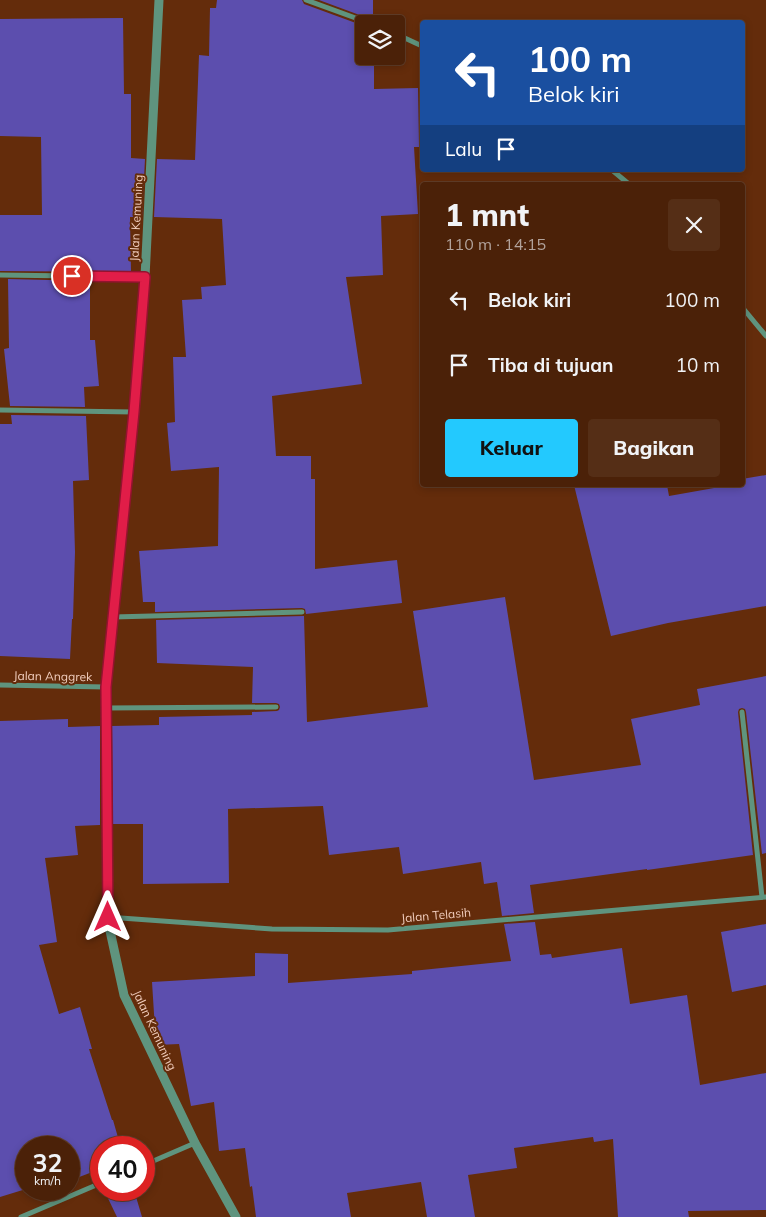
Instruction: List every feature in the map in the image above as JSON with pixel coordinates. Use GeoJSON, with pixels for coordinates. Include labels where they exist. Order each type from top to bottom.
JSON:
{"type":"FeatureCollection","features":[{"type":"Feature","properties":{"kind":"street","name":"Jalan Kemuning"},"geometry":{"type":"LineString","coordinates":[[159,0],[145,277],[134,412],[106,687],[108,917],[124,996],[195,1142],[236,1217]]}},
{"type":"Feature","properties":{"kind":"street"},"geometry":{"type":"LineString","coordinates":[[306,0],[355,18]]}},
{"type":"Feature","properties":{"kind":"street"},"geometry":{"type":"LineString","coordinates":[[405,38],[420,45]]}},
{"type":"Feature","properties":{"kind":"street"},"geometry":{"type":"LineString","coordinates":[[614,172],[626,182]]}},
{"type":"Feature","properties":{"kind":"street"},"geometry":{"type":"LineString","coordinates":[[0,275],[145,277]]}},
{"type":"Feature","properties":{"kind":"street"},"geometry":{"type":"LineString","coordinates":[[745,310],[766,336]]}},
{"type":"Feature","properties":{"kind":"street"},"geometry":{"type":"LineString","coordinates":[[0,410],[134,412]]}},
{"type":"Feature","properties":{"kind":"street"},"geometry":{"type":"LineString","coordinates":[[113,617],[302,612]]}},
{"type":"Feature","properties":{"kind":"street","name":"Jalan Anggrek"},"geometry":{"type":"LineString","coordinates":[[0,685],[106,687]]}},
{"type":"Feature","properties":{"kind":"street"},"geometry":{"type":"LineString","coordinates":[[106,708],[276,707]]}},
{"type":"Feature","properties":{"kind":"street"},"geometry":{"type":"LineString","coordinates":[[742,712],[764,897]]}},
{"type":"Feature","properties":{"kind":"street","name":"Jalan Telasih"},"geometry":{"type":"LineString","coordinates":[[108,917],[272,929],[388,930],[764,897]]}},
{"type":"Feature","properties":{"kind":"street"},"geometry":{"type":"LineString","coordinates":[[155,1160],[195,1142]]}},
{"type":"Feature","properties":{"kind":"street"},"geometry":{"type":"LineString","coordinates":[[21,1217],[90,1188]]}},
{"type":"Feature","properties":{"kind":"building"},"geometry":{"type":"Polygon","coordinates":[[[217,0],[302,0],[304,4],[355,23],[355,65],[374,65],[374,89],[418,88],[419,147],[414,147],[418,214],[381,216],[383,275],[346,277],[362,384],[272,396],[276,456],[311,456],[311,479],[315,479],[315,569],[397,560],[402,603],[306,614],[305,609],[302,608],[155,612],[155,602],[143,602],[139,551],[218,546],[219,467],[171,471],[167,423],[175,422],[173,357],[186,357],[182,300],[202,299],[201,287],[226,285],[222,219],[154,217],[157,159],[195,160],[199,55],[209,56],[210,8],[216,8],[217,0]]]}},
{"type":"Feature","properties":{"kind":"building"},"geometry":{"type":"Polygon","coordinates":[[[319,0],[373,0],[373,15],[360,15],[319,0]]]}},
{"type":"Feature","properties":{"kind":"building"},"geometry":{"type":"Polygon","coordinates":[[[123,18],[124,94],[131,94],[131,158],[145,159],[142,217],[130,217],[131,272],[0,271],[0,215],[42,215],[41,137],[0,136],[0,19],[123,18]]]}},
{"type":"Feature","properties":{"kind":"building"},"geometry":{"type":"Polygon","coordinates":[[[8,279],[90,281],[90,340],[95,340],[99,386],[84,387],[85,407],[10,406],[4,349],[9,348],[8,279]]]}},
{"type":"Feature","properties":{"kind":"building"},"geometry":{"type":"Polygon","coordinates":[[[11,415],[86,416],[89,480],[73,481],[75,552],[70,659],[0,656],[0,424],[12,424],[11,415]]]}},
{"type":"Feature","properties":{"kind":"building"},"geometry":{"type":"Polygon","coordinates":[[[766,475],[766,606],[668,623],[611,636],[574,487],[667,487],[669,496],[720,487],[745,487],[745,478],[766,475]]]}},
{"type":"Feature","properties":{"kind":"building"},"geometry":{"type":"Polygon","coordinates":[[[505,597],[534,780],[641,765],[631,719],[700,705],[697,689],[766,676],[766,853],[762,854],[746,712],[742,708],[738,712],[753,855],[530,885],[534,913],[502,916],[497,882],[484,884],[481,862],[403,874],[399,847],[329,855],[323,806],[228,809],[229,883],[143,884],[143,824],[113,824],[112,726],[159,725],[159,717],[252,715],[252,712],[277,711],[280,707],[276,703],[252,703],[253,667],[157,663],[156,620],[304,616],[307,722],[428,707],[413,611],[505,597]]]}},
{"type":"Feature","properties":{"kind":"building"},"geometry":{"type":"Polygon","coordinates":[[[68,719],[68,727],[100,726],[100,825],[75,826],[78,855],[45,858],[57,942],[39,945],[59,1014],[80,1007],[92,1049],[89,1049],[118,1136],[90,1136],[90,1173],[80,1177],[80,1136],[15,1136],[15,1192],[0,1197],[0,721],[68,719]]]}},
{"type":"Feature","properties":{"kind":"building"},"geometry":{"type":"Polygon","coordinates":[[[535,922],[540,955],[551,954],[552,958],[622,948],[630,1004],[687,995],[700,1085],[766,1073],[766,1210],[688,1211],[689,1217],[618,1217],[613,1139],[594,1142],[593,1137],[514,1148],[517,1168],[468,1175],[475,1217],[427,1217],[421,1182],[347,1193],[351,1217],[256,1217],[245,1148],[219,1151],[214,1102],[191,1106],[179,1044],[156,1045],[152,982],[255,976],[255,953],[288,954],[288,983],[412,974],[412,971],[511,961],[504,924],[535,922]]]}},
{"type":"Feature","properties":{"kind":"building"},"geometry":{"type":"Polygon","coordinates":[[[766,924],[766,985],[732,992],[721,932],[766,924]]]}},
{"type":"Feature","properties":{"kind":"building"},"geometry":{"type":"Polygon","coordinates":[[[109,1201],[137,1201],[142,1217],[117,1217],[109,1201]]]}},
{"type":"Feature","properties":{"kind":"route"},"geometry":{"type":"LineString","coordinates":[[72,276],[145,277],[134,412],[106,687],[108,917]]}}]}
